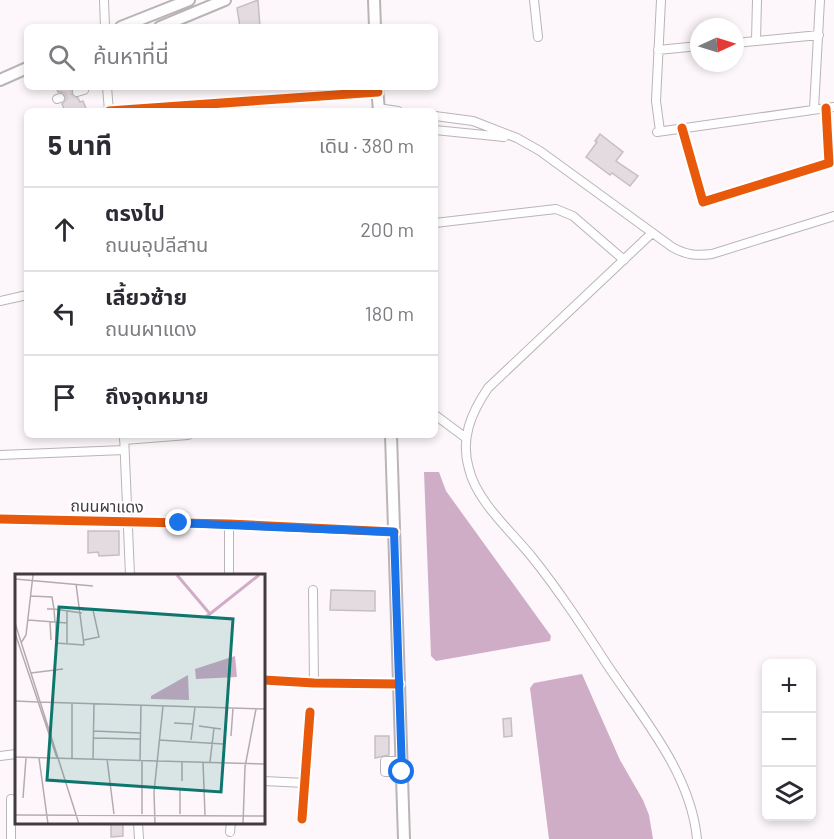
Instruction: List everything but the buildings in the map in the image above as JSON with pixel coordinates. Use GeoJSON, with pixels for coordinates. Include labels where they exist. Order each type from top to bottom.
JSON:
{"type":"FeatureCollection","features":[{"type":"Feature","properties":{"kind":"main road"},"geometry":{"type":"LineString","coordinates":[[129,24],[189,0]]}},
{"type":"Feature","properties":{"kind":"main road"},"geometry":{"type":"LineString","coordinates":[[167,24],[225,0]]}},
{"type":"Feature","properties":{"kind":"main road"},"geometry":{"type":"LineString","coordinates":[[374,0],[375,24]]}},
{"type":"Feature","properties":{"kind":"main road"},"geometry":{"type":"LineString","coordinates":[[0,80],[24,69]]}},
{"type":"Feature","properties":{"kind":"main road"},"geometry":{"type":"LineString","coordinates":[[377,90],[378,108]]}},
{"type":"Feature","properties":{"kind":"main road"},"geometry":{"type":"LineString","coordinates":[[391,438],[405,839]]}},
{"type":"Feature","properties":{"kind":"street"},"geometry":{"type":"LineString","coordinates":[[104,0],[105,24]]}},
{"type":"Feature","properties":{"kind":"street"},"geometry":{"type":"LineString","coordinates":[[534,0],[538,37]]}},
{"type":"Feature","properties":{"kind":"street"},"geometry":{"type":"LineString","coordinates":[[661,0],[656,101],[658,131],[830,108],[829,163],[703,202],[682,128]]}},
{"type":"Feature","properties":{"kind":"street"},"geometry":{"type":"LineString","coordinates":[[756,41],[757,0]]}},
{"type":"Feature","properties":{"kind":"street"},"geometry":{"type":"LineString","coordinates":[[814,109],[820,0]]}},
{"type":"Feature","properties":{"kind":"street"},"geometry":{"type":"LineString","coordinates":[[744,42],[819,35]]}},
{"type":"Feature","properties":{"kind":"street"},"geometry":{"type":"LineString","coordinates":[[658,50],[690,47]]}},
{"type":"Feature","properties":{"kind":"street"},"geometry":{"type":"LineString","coordinates":[[107,90],[109,108]]}},
{"type":"Feature","properties":{"kind":"street"},"geometry":{"type":"LineString","coordinates":[[146,108],[365,90]]}},
{"type":"Feature","properties":{"kind":"street"},"geometry":{"type":"LineString","coordinates":[[438,116],[473,121],[517,138],[685,254],[698,256],[712,254],[834,216]]}},
{"type":"Feature","properties":{"kind":"street"},"geometry":{"type":"LineString","coordinates":[[438,130],[517,138]]}},
{"type":"Feature","properties":{"kind":"street"},"geometry":{"type":"LineString","coordinates":[[438,223],[556,209],[573,216],[624,260]]}},
{"type":"Feature","properties":{"kind":"street"},"geometry":{"type":"LineString","coordinates":[[652,233],[488,388],[477,403],[468,424],[466,438],[468,468],[476,489],[533,558],[564,600],[654,734],[685,792],[696,827],[697,839]]}},
{"type":"Feature","properties":{"kind":"street"},"geometry":{"type":"LineString","coordinates":[[0,301],[24,296]]}},
{"type":"Feature","properties":{"kind":"street"},"geometry":{"type":"LineString","coordinates":[[438,417],[466,438]]}},
{"type":"Feature","properties":{"kind":"street"},"geometry":{"type":"LineString","coordinates":[[124,438],[130,574]]}},
{"type":"Feature","properties":{"kind":"street"},"geometry":{"type":"LineString","coordinates":[[0,456],[124,450]]}},
{"type":"Feature","properties":{"kind":"street","name":"ถนนผาแดง"},"geometry":{"type":"LineString","coordinates":[[0,519],[229,524],[394,532]]}},
{"type":"Feature","properties":{"kind":"street"},"geometry":{"type":"LineString","coordinates":[[229,524],[229,574]]}},
{"type":"Feature","properties":{"kind":"street"},"geometry":{"type":"LineString","coordinates":[[313,590],[314,683]]}},
{"type":"Feature","properties":{"kind":"street"},"geometry":{"type":"LineString","coordinates":[[266,680],[399,684]]}},
{"type":"Feature","properties":{"kind":"street"},"geometry":{"type":"LineString","coordinates":[[302,819],[310,712]]}},
{"type":"Feature","properties":{"kind":"street"},"geometry":{"type":"LineString","coordinates":[[0,756],[15,754]]}},
{"type":"Feature","properties":{"kind":"street"},"geometry":{"type":"LineString","coordinates":[[266,781],[305,783]]}},
{"type":"Feature","properties":{"kind":"street"},"geometry":{"type":"LineString","coordinates":[[11,799],[11,839]]}},
{"type":"Feature","properties":{"kind":"street"},"geometry":{"type":"LineString","coordinates":[[138,824],[139,839]]}},
{"type":"Feature","properties":{"kind":"street"},"geometry":{"type":"LineString","coordinates":[[230,832],[231,824]]}},
{"type":"Feature","properties":{"kind":"shaded area"},"geometry":{"type":"Polygon","coordinates":[[[424,472],[439,472],[446,491],[551,636],[550,641],[436,661],[431,656],[424,472]]]}},
{"type":"Feature","properties":{"kind":"shaded area"},"geometry":{"type":"Polygon","coordinates":[[[582,674],[620,760],[643,800],[649,815],[653,839],[549,839],[530,688],[534,683],[582,674]]]}},
{"type":"Feature","properties":{"kind":"tunnel"},"geometry":{"type":"LineString","coordinates":[[60,98],[77,92]]}},
{"type":"Feature","properties":{"kind":"cycle path"},"geometry":{"type":"LineString","coordinates":[[151,108],[378,92]]}},
{"type":"Feature","properties":{"kind":"cycle path"},"geometry":{"type":"LineString","coordinates":[[682,128],[703,202],[829,163],[826,108]]}},
{"type":"Feature","properties":{"kind":"cycle path"},"geometry":{"type":"LineString","coordinates":[[0,519],[229,524],[394,532]]}},
{"type":"Feature","properties":{"kind":"cycle path"},"geometry":{"type":"LineString","coordinates":[[266,680],[399,684]]}},
{"type":"Feature","properties":{"kind":"cycle path"},"geometry":{"type":"LineString","coordinates":[[302,819],[310,712]]}},
{"type":"Feature","properties":{"kind":"route"},"geometry":{"type":"LineString","coordinates":[[179,523],[394,532],[402,772]]}}]}
